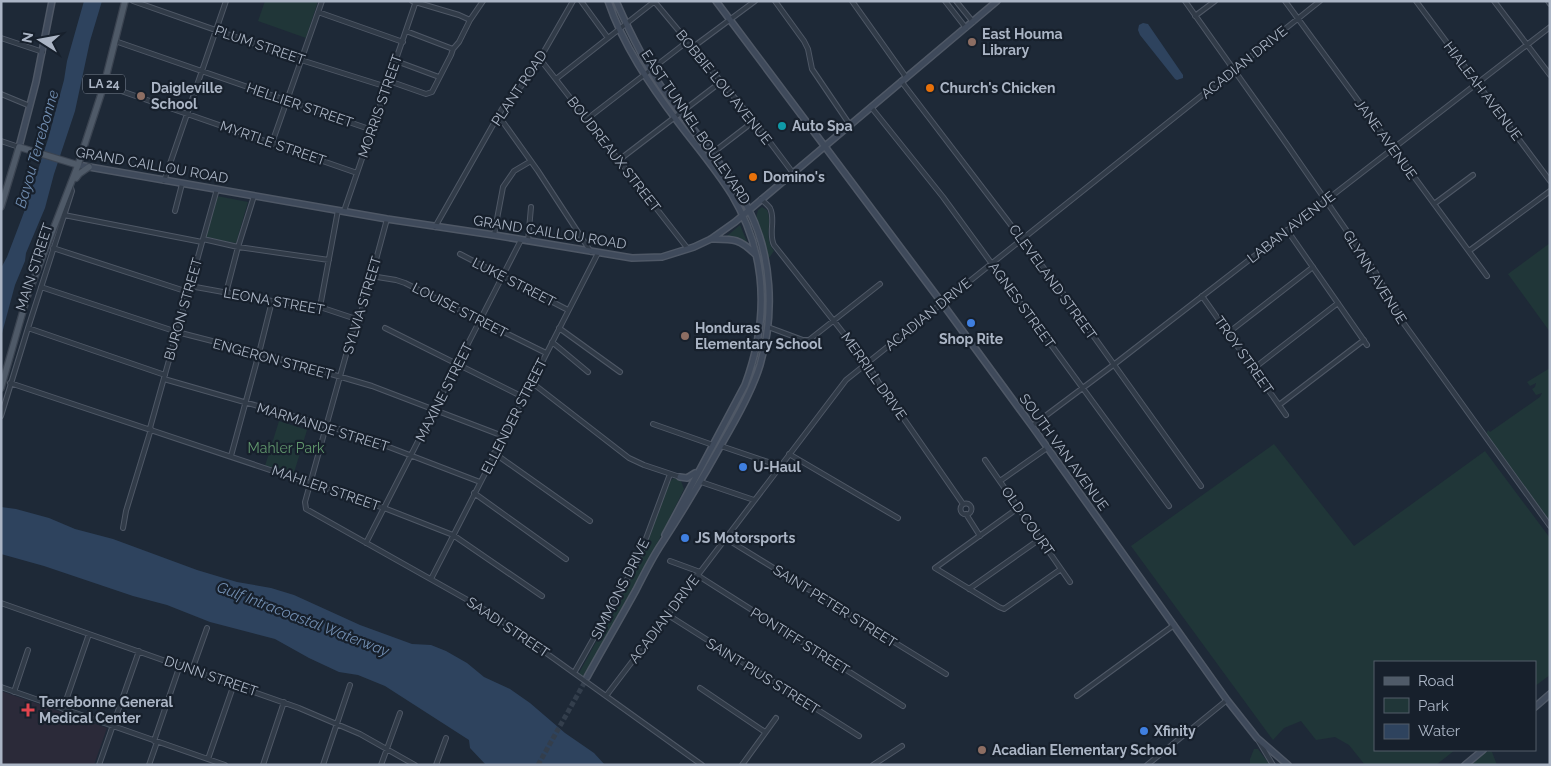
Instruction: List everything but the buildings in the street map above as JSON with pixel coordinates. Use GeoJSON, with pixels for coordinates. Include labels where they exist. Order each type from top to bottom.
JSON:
{"type":"FeatureCollection","features":[{"type":"Feature","properties":{"kind":"main road"},"geometry":{"type":"LineString","coordinates":[[2,205],[30,106],[43,52],[52,1]]}},
{"type":"Feature","properties":{"kind":"main road","name":"MAIN STREET"},"geometry":{"type":"LineString","coordinates":[[1,388],[27,297],[78,165],[104,85],[125,1]]}},
{"type":"Feature","properties":{"kind":"main road","name":"EAST TUNNEL BOULEVARD"},"geometry":{"type":"LineString","coordinates":[[587,677],[661,544],[744,385],[757,346],[762,313],[761,288],[756,255],[749,230],[742,215],[732,196],[706,158],[674,118],[645,75],[620,29],[608,1]]}},
{"type":"Feature","properties":{"kind":"main road","name":"EAST TUNNEL BOULEVARD"},"geometry":{"type":"LineString","coordinates":[[616,1],[639,51],[680,112],[732,180],[748,210],[759,237],[766,264],[769,300],[768,327],[764,352],[755,380],[701,482],[661,544]]}},
{"type":"Feature","properties":{"kind":"main road","name":"SOUTH VAN AVENUE"},"geometry":{"type":"LineString","coordinates":[[716,1],[881,220],[1032,426],[1227,700],[1256,738],[1288,765]]}},
{"type":"Feature","properties":{"kind":"main road","name":"GRAND CAILLOU ROAD"},"geometry":{"type":"LineString","coordinates":[[19,147],[78,165],[182,184],[627,258],[650,258],[669,255],[711,239],[825,147],[997,1]]}},
{"type":"Feature","properties":{"kind":"main road"},"geometry":{"type":"LineString","coordinates":[[71,184],[79,174],[89,167]]}},
{"type":"Feature","properties":{"kind":"main road"},"geometry":{"type":"LineString","coordinates":[[711,239],[727,238],[739,241],[756,255]]}},
{"type":"Feature","properties":{"kind":"main road"},"geometry":{"type":"LineString","coordinates":[[721,431],[719,439],[721,446]]}},
{"type":"Feature","properties":{"kind":"main road"},"geometry":{"type":"LineString","coordinates":[[714,445],[714,458]]}},
{"type":"Feature","properties":{"kind":"main road"},"geometry":{"type":"LineString","coordinates":[[680,477],[690,477],[700,469]]}},
{"type":"Feature","properties":{"kind":"main road"},"geometry":{"type":"LineString","coordinates":[[680,477],[685,481],[686,494]]}},
{"type":"Feature","properties":{"kind":"main road"},"geometry":{"type":"LineString","coordinates":[[1536,706],[1550,694]]}},
{"type":"Feature","properties":{"kind":"main road"},"geometry":{"type":"LineString","coordinates":[[1465,765],[1482,751]]}},
{"type":"Feature","properties":{"kind":"street","name":"PLUM STREET"},"geometry":{"type":"LineString","coordinates":[[133,1],[301,60],[387,87]]}},
{"type":"Feature","properties":{"kind":"street"},"geometry":{"type":"LineString","coordinates":[[164,180],[226,1]]}},
{"type":"Feature","properties":{"kind":"street"},"geometry":{"type":"LineString","coordinates":[[272,143],[322,1]]}},
{"type":"Feature","properties":{"kind":"street"},"geometry":{"type":"LineString","coordinates":[[389,80],[430,94],[451,55],[452,49],[459,42],[470,20],[483,1]]}},
{"type":"Feature","properties":{"kind":"street","name":"PLANT ROAD"},"geometry":{"type":"LineString","coordinates":[[435,227],[502,108],[531,74],[573,1]]}},
{"type":"Feature","properties":{"kind":"street"},"geometry":{"type":"LineString","coordinates":[[581,1],[608,38]]}},
{"type":"Feature","properties":{"kind":"street"},"geometry":{"type":"LineString","coordinates":[[556,79],[654,1]]}},
{"type":"Feature","properties":{"kind":"street","name":"BOBBIE LOU AVENUE"},"geometry":{"type":"LineString","coordinates":[[654,1],[722,81],[793,173]]}},
{"type":"Feature","properties":{"kind":"street"},"geometry":{"type":"LineString","coordinates":[[693,47],[755,1]]}},
{"type":"Feature","properties":{"kind":"street"},"geometry":{"type":"LineString","coordinates":[[775,1],[804,41],[808,49],[812,69],[850,125]]}},
{"type":"Feature","properties":{"kind":"street"},"geometry":{"type":"LineString","coordinates":[[852,1],[906,77]]}},
{"type":"Feature","properties":{"kind":"street"},"geometry":{"type":"LineString","coordinates":[[945,1],[966,28]]}},
{"type":"Feature","properties":{"kind":"street"},"geometry":{"type":"LineString","coordinates":[[956,1],[973,22]]}},
{"type":"Feature","properties":{"kind":"street","name":"GLYNN AVENUE"},"geometry":{"type":"LineString","coordinates":[[1185,1],[1376,273],[1402,321],[1550,526]]}},
{"type":"Feature","properties":{"kind":"street"},"geometry":{"type":"LineString","coordinates":[[1195,16],[1215,1]]}},
{"type":"Feature","properties":{"kind":"street","name":"JANE AVENUE"},"geometry":{"type":"LineString","coordinates":[[1285,1],[1487,276]]}},
{"type":"Feature","properties":{"kind":"street","name":"ACADIAN DRIVE"},"geometry":{"type":"LineString","coordinates":[[606,696],[841,385],[1320,1]]}},
{"type":"Feature","properties":{"kind":"street","name":"HIALEAH AVENUE"},"geometry":{"type":"LineString","coordinates":[[1416,1],[1550,181]]}},
{"type":"Feature","properties":{"kind":"street"},"geometry":{"type":"LineString","coordinates":[[1494,1],[1550,75]]}},
{"type":"Feature","properties":{"kind":"street"},"geometry":{"type":"LineString","coordinates":[[414,2],[470,20]]}},
{"type":"Feature","properties":{"kind":"street","name":"MORRIS STREET"},"geometry":{"type":"LineString","coordinates":[[320,307],[341,211],[357,173],[403,42],[414,2]]}},
{"type":"Feature","properties":{"kind":"street"},"geometry":{"type":"LineString","coordinates":[[318,12],[403,42]]}},
{"type":"Feature","properties":{"kind":"street","name":"LABAN AVENUE"},"geometry":{"type":"LineString","coordinates":[[1032,426],[1550,27]]}},
{"type":"Feature","properties":{"kind":"street"},"geometry":{"type":"LineString","coordinates":[[406,31],[452,49]]}},
{"type":"Feature","properties":{"kind":"street"},"geometry":{"type":"LineString","coordinates":[[1,38],[43,52]]}},
{"type":"Feature","properties":{"kind":"street","name":"HELLIER STREET"},"geometry":{"type":"LineString","coordinates":[[115,41],[372,130]]}},
{"type":"Feature","properties":{"kind":"street"},"geometry":{"type":"LineString","coordinates":[[587,120],[688,41]]}},
{"type":"Feature","properties":{"kind":"street","name":"BOUDREAUX STREET"},"geometry":{"type":"LineString","coordinates":[[540,59],[688,249]]}},
{"type":"Feature","properties":{"kind":"street"},"geometry":{"type":"LineString","coordinates":[[396,61],[439,77]]}},
{"type":"Feature","properties":{"kind":"street"},"geometry":{"type":"LineString","coordinates":[[619,160],[722,81]]}},
{"type":"Feature","properties":{"kind":"street","name":"CLEVELAND STREET"},"geometry":{"type":"LineString","coordinates":[[901,81],[1022,239],[1201,486]]}},
{"type":"Feature","properties":{"kind":"street","name":"MYRTLE STREET"},"geometry":{"type":"LineString","coordinates":[[104,85],[357,173]]}},
{"type":"Feature","properties":{"kind":"street"},"geometry":{"type":"LineString","coordinates":[[1,94],[30,106]]}},
{"type":"Feature","properties":{"kind":"street","name":"AGNES STREET"},"geometry":{"type":"LineString","coordinates":[[871,107],[934,185],[1169,506]]}},
{"type":"Feature","properties":{"kind":"street"},"geometry":{"type":"LineString","coordinates":[[498,115],[594,252]]}},
{"type":"Feature","properties":{"kind":"street"},"geometry":{"type":"LineString","coordinates":[[706,158],[754,121]]}},
{"type":"Feature","properties":{"kind":"street"},"geometry":{"type":"LineString","coordinates":[[2,143],[19,147]]}},
{"type":"Feature","properties":{"kind":"street"},"geometry":{"type":"LineString","coordinates":[[494,235],[503,186],[514,171],[530,161]]}},
{"type":"Feature","properties":{"kind":"street"},"geometry":{"type":"LineString","coordinates":[[1434,204],[1473,175]]}},
{"type":"Feature","properties":{"kind":"street","name":"MAIN STREET"},"geometry":{"type":"LineString","coordinates":[[1,416],[72,191],[71,184]]}},
{"type":"Feature","properties":{"kind":"street"},"geometry":{"type":"LineString","coordinates":[[175,211],[182,184]]}},
{"type":"Feature","properties":{"kind":"street","name":"BURON STREET"},"geometry":{"type":"LineString","coordinates":[[123,528],[126,511],[217,189]]}},
{"type":"Feature","properties":{"kind":"street"},"geometry":{"type":"LineString","coordinates":[[1469,251],[1550,192]]}},
{"type":"Feature","properties":{"kind":"street"},"geometry":{"type":"LineString","coordinates":[[226,293],[254,196]]}},
{"type":"Feature","properties":{"kind":"street","name":"MERRILL DRIVE"},"geometry":{"type":"LineString","coordinates":[[762,199],[770,209],[772,216],[771,238],[774,245],[867,363],[963,504]]}},
{"type":"Feature","properties":{"kind":"street"},"geometry":{"type":"LineString","coordinates":[[528,241],[531,206]]}},
{"type":"Feature","properties":{"kind":"street"},"geometry":{"type":"LineString","coordinates":[[64,215],[238,247],[329,260]]}},
{"type":"Feature","properties":{"kind":"street","name":"SYLVIA STREET"},"geometry":{"type":"LineString","coordinates":[[305,507],[356,319],[364,304],[387,219]]}},
{"type":"Feature","properties":{"kind":"street"},"geometry":{"type":"LineString","coordinates":[[1287,230],[1368,345]]}},
{"type":"Feature","properties":{"kind":"street","name":"MAXINE STREET"},"geometry":{"type":"LineString","coordinates":[[366,543],[521,240]]}},
{"type":"Feature","properties":{"kind":"street"},"geometry":{"type":"LineString","coordinates":[[53,248],[188,292]]}},
{"type":"Feature","properties":{"kind":"street","name":"ELLENDER STREET"},"geometry":{"type":"LineString","coordinates":[[431,579],[568,310],[594,252]]}},
{"type":"Feature","properties":{"kind":"street","name":"LUKE STREET"},"geometry":{"type":"LineString","coordinates":[[460,254],[568,310]]}},
{"type":"Feature","properties":{"kind":"street"},"geometry":{"type":"LineString","coordinates":[[1228,333],[1313,267]]}},
{"type":"Feature","properties":{"kind":"street","name":"LOUISE STREET"},"geometry":{"type":"LineString","coordinates":[[371,276],[405,283],[546,354]]}},
{"type":"Feature","properties":{"kind":"street"},"geometry":{"type":"LineString","coordinates":[[768,327],[806,341],[880,284]]}},
{"type":"Feature","properties":{"kind":"street","name":"ENGERON STREET"},"geometry":{"type":"LineString","coordinates":[[41,286],[177,332],[372,386],[503,436]]}},
{"type":"Feature","properties":{"kind":"street","name":"LEONA STREET"},"geometry":{"type":"LineString","coordinates":[[190,286],[272,301],[320,307],[356,319]]}},
{"type":"Feature","properties":{"kind":"street","name":"TROY STREET"},"geometry":{"type":"LineString","coordinates":[[1202,296],[1286,415]]}},
{"type":"Feature","properties":{"kind":"street"},"geometry":{"type":"LineString","coordinates":[[231,456],[272,301]]}},
{"type":"Feature","properties":{"kind":"street"},"geometry":{"type":"LineString","coordinates":[[1253,369],[1338,303]]}},
{"type":"Feature","properties":{"kind":"street","name":"MARMANDE STREET"},"geometry":{"type":"LineString","coordinates":[[28,328],[164,377],[355,434],[480,482]]}},
{"type":"Feature","properties":{"kind":"street"},"geometry":{"type":"LineString","coordinates":[[385,328],[523,397]]}},
{"type":"Feature","properties":{"kind":"street"},"geometry":{"type":"LineString","coordinates":[[559,328],[620,372]]}},
{"type":"Feature","properties":{"kind":"street"},"geometry":{"type":"LineString","coordinates":[[1279,405],[1364,340]]}},
{"type":"Feature","properties":{"kind":"street"},"geometry":{"type":"LineString","coordinates":[[552,342],[588,372]]}},
{"type":"Feature","properties":{"kind":"street"},"geometry":{"type":"LineString","coordinates":[[531,382],[629,458],[680,477]]}},
{"type":"Feature","properties":{"kind":"street","name":"MAHLER STREET"},"geometry":{"type":"LineString","coordinates":[[10,383],[384,508],[453,535],[542,596]]}},
{"type":"Feature","properties":{"kind":"street"},"geometry":{"type":"LineString","coordinates":[[652,424],[714,445]]}},
{"type":"Feature","properties":{"kind":"street"},"geometry":{"type":"LineString","coordinates":[[721,446],[780,466]]}},
{"type":"Feature","properties":{"kind":"street"},"geometry":{"type":"LineString","coordinates":[[1000,481],[1047,448]]}},
{"type":"Feature","properties":{"kind":"street"},"geometry":{"type":"LineString","coordinates":[[494,453],[590,521]]}},
{"type":"Feature","properties":{"kind":"street"},"geometry":{"type":"LineString","coordinates":[[789,454],[898,518]]}},
{"type":"Feature","properties":{"kind":"street","name":"OLD COURT"},"geometry":{"type":"LineString","coordinates":[[985,460],[1070,582]]}},
{"type":"Feature","properties":{"kind":"street","name":"SIMMONS DRIVE"},"geometry":{"type":"LineString","coordinates":[[574,673],[638,560],[670,474]]}},
{"type":"Feature","properties":{"kind":"street"},"geometry":{"type":"LineString","coordinates":[[701,482],[754,500]]}},
{"type":"Feature","properties":{"kind":"street"},"geometry":{"type":"LineString","coordinates":[[474,494],[566,559]]}},
{"type":"Feature","properties":{"kind":"street","name":"MERRILL DRIVE"},"geometry":{"type":"LineString","coordinates":[[963,504],[969,504],[972,508],[970,513],[966,514],[961,510],[963,504]]}},
{"type":"Feature","properties":{"kind":"street","name":"SAADI STREET"},"geometry":{"type":"LineString","coordinates":[[305,507],[309,512],[489,612],[702,765]]}},
{"type":"Feature","properties":{"kind":"street"},"geometry":{"type":"LineString","coordinates":[[1018,508],[935,568],[999,608],[1004,609],[1061,569]]}},
{"type":"Feature","properties":{"kind":"street"},"geometry":{"type":"LineString","coordinates":[[966,514],[980,536]]}},
{"type":"Feature","properties":{"kind":"street","name":"SAINT PETER STREET"},"geometry":{"type":"LineString","coordinates":[[725,538],[946,674]]}},
{"type":"Feature","properties":{"kind":"street"},"geometry":{"type":"LineString","coordinates":[[969,589],[1040,539]]}},
{"type":"Feature","properties":{"kind":"street","name":"PONTIFF STREET"},"geometry":{"type":"LineString","coordinates":[[670,561],[698,574],[903,706]]}},
{"type":"Feature","properties":{"kind":"street","name":"DUNN STREET"},"geometry":{"type":"LineString","coordinates":[[1,603],[234,684],[338,723],[387,748],[415,765]]}},
{"type":"Feature","properties":{"kind":"street","name":"SAINT PIUS STREET"},"geometry":{"type":"LineString","coordinates":[[668,615],[859,736]]}},
{"type":"Feature","properties":{"kind":"street"},"geometry":{"type":"LineString","coordinates":[[1077,696],[1174,624]]}},
{"type":"Feature","properties":{"kind":"street"},"geometry":{"type":"LineString","coordinates":[[192,670],[207,628]]}},
{"type":"Feature","properties":{"kind":"street"},"geometry":{"type":"LineString","coordinates":[[63,709],[89,634]]}},
{"type":"Feature","properties":{"kind":"street"},"geometry":{"type":"LineString","coordinates":[[14,692],[28,650]]}},
{"type":"Feature","properties":{"kind":"street"},"geometry":{"type":"LineString","coordinates":[[99,765],[139,651]]}},
{"type":"Feature","properties":{"kind":"street"},"geometry":{"type":"LineString","coordinates":[[148,765],[180,665]]}},
{"type":"Feature","properties":{"kind":"street"},"geometry":{"type":"LineString","coordinates":[[208,765],[234,684]]}},
{"type":"Feature","properties":{"kind":"street"},"geometry":{"type":"LineString","coordinates":[[323,765],[350,685]]}},
{"type":"Feature","properties":{"kind":"street"},"geometry":{"type":"LineString","coordinates":[[1,687],[225,765]]}},
{"type":"Feature","properties":{"kind":"street"},"geometry":{"type":"LineString","coordinates":[[700,688],[766,732]]}},
{"type":"Feature","properties":{"kind":"street"},"geometry":{"type":"LineString","coordinates":[[1147,765],[1227,700]]}},
{"type":"Feature","properties":{"kind":"street"},"geometry":{"type":"LineString","coordinates":[[264,765],[284,702]]}},
{"type":"Feature","properties":{"kind":"street"},"geometry":{"type":"LineString","coordinates":[[381,765],[400,712]]}},
{"type":"Feature","properties":{"kind":"street"},"geometry":{"type":"LineString","coordinates":[[742,765],[776,718]]}},
{"type":"Feature","properties":{"kind":"street"},"geometry":{"type":"LineString","coordinates":[[436,765],[446,738]]}},
{"type":"Feature","properties":{"kind":"street"},"geometry":{"type":"LineString","coordinates":[[1256,738],[1275,765],[1282,759]]}},
{"type":"Feature","properties":{"kind":"street"},"geometry":{"type":"LineString","coordinates":[[873,765],[902,746]]}},
{"type":"Feature","properties":{"kind":"shaded area","name":"Terrebonne General Medical Center"},"geometry":{"type":"Polygon","coordinates":[[[1,691],[107,728],[94,765],[1,765],[1,691]]]}},
{"type":"Feature","properties":{"kind":"green space"},"geometry":{"type":"Polygon","coordinates":[[[265,1],[318,1],[306,38],[258,21],[265,1]]]}},
{"type":"Feature","properties":{"kind":"green space"},"geometry":{"type":"Polygon","coordinates":[[[217,196],[248,202],[236,243],[205,238],[217,196]]]}},
{"type":"Feature","properties":{"kind":"green space"},"geometry":{"type":"Polygon","coordinates":[[[762,207],[767,210],[769,215],[769,240],[774,251],[769,258],[756,218],[758,210],[762,207]]]}},
{"type":"Feature","properties":{"kind":"green space"},"geometry":{"type":"Polygon","coordinates":[[[747,221],[763,266],[766,289],[765,321],[763,319],[763,294],[759,270],[747,221]]]}},
{"type":"Feature","properties":{"kind":"green space"},"geometry":{"type":"Polygon","coordinates":[[[740,225],[748,244],[748,245],[727,236],[740,225]]]}},
{"type":"Feature","properties":{"kind":"green space"},"geometry":{"type":"Polygon","coordinates":[[[1550,243],[1550,332],[1508,274],[1550,243]]]}},
{"type":"Feature","properties":{"kind":"green space"},"geometry":{"type":"Polygon","coordinates":[[[1550,368],[1550,523],[1486,434],[1488,430],[1490,432],[1540,397],[1542,393],[1536,395],[1532,389],[1536,383],[1530,386],[1527,382],[1550,368]]]}},
{"type":"Feature","properties":{"kind":"green space","name":"Mahler Park"},"geometry":{"type":"Polygon","coordinates":[[[279,421],[307,430],[293,476],[265,466],[279,421]]]}},
{"type":"Feature","properties":{"kind":"green space"},"geometry":{"type":"Polygon","coordinates":[[[1274,444],[1354,546],[1485,451],[1550,538],[1550,675],[1536,685],[1536,661],[1374,661],[1374,751],[1454,751],[1436,765],[1365,765],[1349,745],[1335,737],[1316,740],[1301,721],[1284,728],[1273,740],[1131,546],[1274,444]]]}},
{"type":"Feature","properties":{"kind":"green space"},"geometry":{"type":"Polygon","coordinates":[[[674,478],[681,481],[684,489],[653,552],[582,677],[579,673],[641,560],[669,482],[674,478]]]}},
{"type":"Feature","properties":{"kind":"green space"},"geometry":{"type":"Polygon","coordinates":[[[1254,749],[1258,749],[1270,765],[1250,765],[1254,749]]]}},
{"type":"Feature","properties":{"kind":"green space"},"geometry":{"type":"Polygon","coordinates":[[[1492,752],[1497,765],[1471,765],[1484,753],[1492,752]]]}},
{"type":"Feature","properties":{"kind":"water"},"geometry":{"type":"Polygon","coordinates":[[[84,1],[102,1],[90,41],[75,111],[45,208],[15,285],[1,337],[1,268],[26,207],[48,139],[84,1]]]}},
{"type":"Feature","properties":{"kind":"water"},"geometry":{"type":"Polygon","coordinates":[[[1143,23],[1148,24],[1183,75],[1183,78],[1175,79],[1140,35],[1139,25],[1143,23]]]}},
{"type":"Feature","properties":{"kind":"water","name":"Gulf Intracoastal Waterway"},"geometry":{"type":"Polygon","coordinates":[[[1,507],[49,518],[75,529],[113,539],[197,570],[237,582],[271,588],[294,595],[360,625],[412,644],[431,645],[446,651],[467,663],[484,677],[510,689],[530,703],[565,733],[594,753],[605,765],[486,765],[470,748],[469,740],[385,686],[358,675],[339,672],[275,639],[210,622],[167,605],[1,554],[1,507]]]}},
{"type":"Feature","properties":{"kind":"tunnel"},"geometry":{"type":"LineString","coordinates":[[538,765],[587,678]]}},
{"type":"Feature","properties":{"kind":"place","name":"East Houma Library"},"geometry":{"type":"Point","coordinates":[972,42]}},
{"type":"Feature","properties":{"kind":"place","name":"Church's Chicken"},"geometry":{"type":"Point","coordinates":[930,88]}},
{"type":"Feature","properties":{"kind":"place","name":"Daigleville School"},"geometry":{"type":"Point","coordinates":[141,96]}},
{"type":"Feature","properties":{"kind":"place","name":"Auto Spa"},"geometry":{"type":"Point","coordinates":[782,126]}},
{"type":"Feature","properties":{"kind":"place","name":"Domino's"},"geometry":{"type":"Point","coordinates":[753,177]}},
{"type":"Feature","properties":{"kind":"place","name":"Shop Rite"},"geometry":{"type":"Point","coordinates":[971,323]}},
{"type":"Feature","properties":{"kind":"place","name":"Honduras Elementary School"},"geometry":{"type":"Point","coordinates":[685,336]}},
{"type":"Feature","properties":{"kind":"place","name":"U-Haul"},"geometry":{"type":"Point","coordinates":[743,467]}},
{"type":"Feature","properties":{"kind":"place","name":"JS Motorsports"},"geometry":{"type":"Point","coordinates":[685,538]}},
{"type":"Feature","properties":{"kind":"place","name":"Terrebonne General Medical Center"},"geometry":{"type":"Point","coordinates":[28,710]}},
{"type":"Feature","properties":{"kind":"place","name":"Xfinity"},"geometry":{"type":"Point","coordinates":[1144,731]}},
{"type":"Feature","properties":{"kind":"place","name":"Acadian Elementary School"},"geometry":{"type":"Point","coordinates":[982,750]}},
{"type":"Feature","properties":{"kind":"water label","name":"Bayou Terrebonne"},"geometry":{"type":"Point","coordinates":[37,149]}}]}
